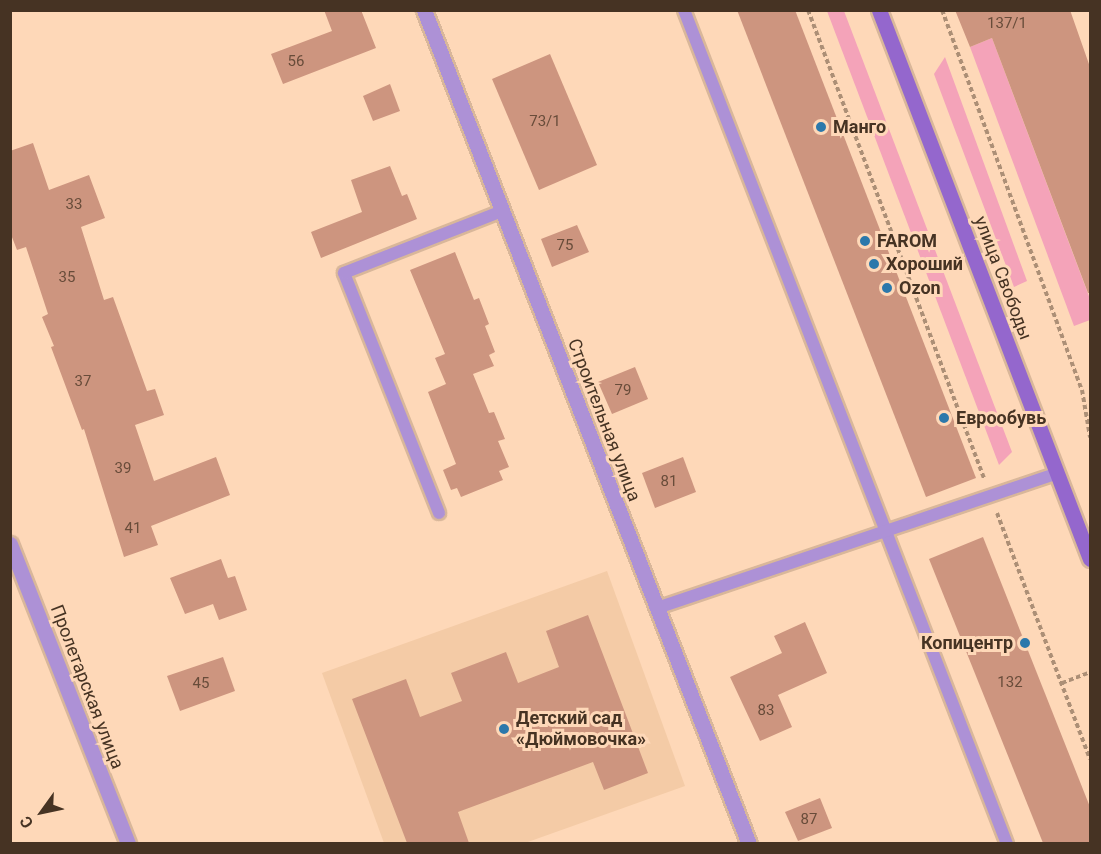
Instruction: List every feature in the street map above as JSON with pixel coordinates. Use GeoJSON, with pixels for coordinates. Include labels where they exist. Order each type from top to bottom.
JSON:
{"type":"FeatureCollection","features":[{"type":"Feature","properties":{"kind":"main road","name":"улица Свободы"},"geometry":{"type":"LineString","coordinates":[[879,10],[1057,473],[1087,537],[1090,559]]}},
{"type":"Feature","properties":{"kind":"street","name":"Строительная улица"},"geometry":{"type":"LineString","coordinates":[[424,10],[749,843]]}},
{"type":"Feature","properties":{"kind":"street","name":"Пролетарская улица"},"geometry":{"type":"LineString","coordinates":[[10,544],[128,843]]}},
{"type":"Feature","properties":{"kind":"lane"},"geometry":{"type":"LineString","coordinates":[[684,10],[1007,843]]}},
{"type":"Feature","properties":{"kind":"lane"},"geometry":{"type":"LineString","coordinates":[[439,513],[344,273],[502,211]]}},
{"type":"Feature","properties":{"kind":"lane"},"geometry":{"type":"LineString","coordinates":[[657,608],[1057,473]]}},
{"type":"Feature","properties":{"kind":"path"},"geometry":{"type":"LineString","coordinates":[[808,10],[1090,759]]}},
{"type":"Feature","properties":{"kind":"path"},"geometry":{"type":"LineString","coordinates":[[942,10],[1082,390],[1090,437]]}},
{"type":"Feature","properties":{"kind":"path"},"geometry":{"type":"LineString","coordinates":[[1062,683],[1090,672]]}},
{"type":"Feature","properties":{"kind":"shaded area"},"geometry":{"type":"Polygon","coordinates":[[[827,11],[844,11],[1012,452],[999,465],[827,11]]]}},
{"type":"Feature","properties":{"kind":"shaded area"},"geometry":{"type":"Polygon","coordinates":[[[992,38],[1090,299],[1090,320],[1074,326],[970,47],[992,38]]]}},
{"type":"Feature","properties":{"kind":"shaded area"},"geometry":{"type":"Polygon","coordinates":[[[945,57],[1027,281],[1014,287],[934,74],[945,57]]]}},
{"type":"Feature","properties":{"kind":"shaded area","name":"Детский сад «Дюймовочка»"},"geometry":{"type":"Polygon","coordinates":[[[607,571],[685,786],[525,843],[384,843],[322,673],[607,571]]]}},
{"type":"Feature","properties":{"kind":"building"},"geometry":{"type":"Polygon","coordinates":[[[324,10],[361,10],[376,48],[283,84],[271,54],[332,31],[324,10]]]}},
{"type":"Feature","properties":{"kind":"building"},"geometry":{"type":"Polygon","coordinates":[[[737,10],[795,10],[976,478],[926,497],[737,10]]]}},
{"type":"Feature","properties":{"kind":"building"},"geometry":{"type":"Polygon","coordinates":[[[955,10],[1070,10],[1090,67],[1090,293],[1088,293],[992,38],[970,47],[955,10]]]}},
{"type":"Feature","properties":{"kind":"building"},"geometry":{"type":"Polygon","coordinates":[[[550,54],[597,165],[539,190],[492,79],[550,54]]]}},
{"type":"Feature","properties":{"kind":"building"},"geometry":{"type":"Polygon","coordinates":[[[390,84],[400,111],[373,121],[363,96],[390,84]]]}},
{"type":"Feature","properties":{"kind":"building"},"geometry":{"type":"Polygon","coordinates":[[[33,143],[49,190],[89,175],[105,218],[81,227],[104,300],[113,297],[147,391],[155,389],[164,415],[135,425],[154,481],[216,457],[230,495],[151,526],[158,545],[124,557],[84,429],[82,430],[51,347],[54,346],[42,317],[48,314],[26,247],[17,250],[10,232],[10,151],[33,143]]]}},
{"type":"Feature","properties":{"kind":"building"},"geometry":{"type":"Polygon","coordinates":[[[390,166],[402,196],[407,194],[417,219],[321,258],[311,232],[362,212],[351,180],[390,166]]]}},
{"type":"Feature","properties":{"kind":"building"},"geometry":{"type":"Polygon","coordinates":[[[577,225],[589,252],[552,267],[541,239],[577,225]]]}},
{"type":"Feature","properties":{"kind":"building"},"geometry":{"type":"Polygon","coordinates":[[[455,252],[474,300],[479,298],[489,324],[485,326],[495,352],[489,355],[494,366],[473,374],[489,413],[494,412],[505,439],[498,441],[509,467],[499,471],[503,480],[461,497],[457,488],[451,490],[443,470],[456,464],[428,392],[446,384],[435,358],[445,354],[410,270],[455,252]]]}},
{"type":"Feature","properties":{"kind":"building"},"geometry":{"type":"Polygon","coordinates":[[[635,367],[648,399],[612,414],[598,382],[635,367]]]}},
{"type":"Feature","properties":{"kind":"building"},"geometry":{"type":"Polygon","coordinates":[[[683,457],[696,492],[655,508],[642,473],[683,457]]]}},
{"type":"Feature","properties":{"kind":"building"},"geometry":{"type":"Polygon","coordinates":[[[983,537],[1090,807],[1090,843],[1043,843],[929,559],[983,537]]]}},
{"type":"Feature","properties":{"kind":"building"},"geometry":{"type":"Polygon","coordinates":[[[221,559],[228,578],[235,576],[247,610],[219,620],[213,604],[185,614],[170,578],[221,559]]]}},
{"type":"Feature","properties":{"kind":"building"},"geometry":{"type":"Polygon","coordinates":[[[588,615],[648,773],[604,790],[593,762],[458,812],[469,843],[407,843],[352,699],[406,679],[420,717],[462,701],[451,673],[506,652],[518,683],[559,667],[546,631],[588,615]]]}},
{"type":"Feature","properties":{"kind":"building"},"geometry":{"type":"Polygon","coordinates":[[[805,622],[827,673],[778,695],[792,727],[760,741],[730,677],[782,653],[774,636],[805,622]]]}},
{"type":"Feature","properties":{"kind":"building"},"geometry":{"type":"Polygon","coordinates":[[[223,657],[235,691],[180,711],[167,676],[223,657]]]}},
{"type":"Feature","properties":{"kind":"building"},"geometry":{"type":"Polygon","coordinates":[[[820,798],[832,828],[798,841],[785,812],[820,798]]]}},
{"type":"Feature","properties":{"kind":"place","name":"Манго"},"geometry":{"type":"Point","coordinates":[821,127]}},
{"type":"Feature","properties":{"kind":"place","name":"FAROM"},"geometry":{"type":"Point","coordinates":[865,241]}},
{"type":"Feature","properties":{"kind":"place","name":"Хороший"},"geometry":{"type":"Point","coordinates":[874,264]}},
{"type":"Feature","properties":{"kind":"place","name":"Ozon"},"geometry":{"type":"Point","coordinates":[887,288]}},
{"type":"Feature","properties":{"kind":"place","name":"Еврообувь"},"geometry":{"type":"Point","coordinates":[944,418]}},
{"type":"Feature","properties":{"kind":"place","name":"Копицентр"},"geometry":{"type":"Point","coordinates":[1025,643]}},
{"type":"Feature","properties":{"kind":"place","name":"Детский сад «Дюймовочка»"},"geometry":{"type":"Point","coordinates":[504,729]}}]}
